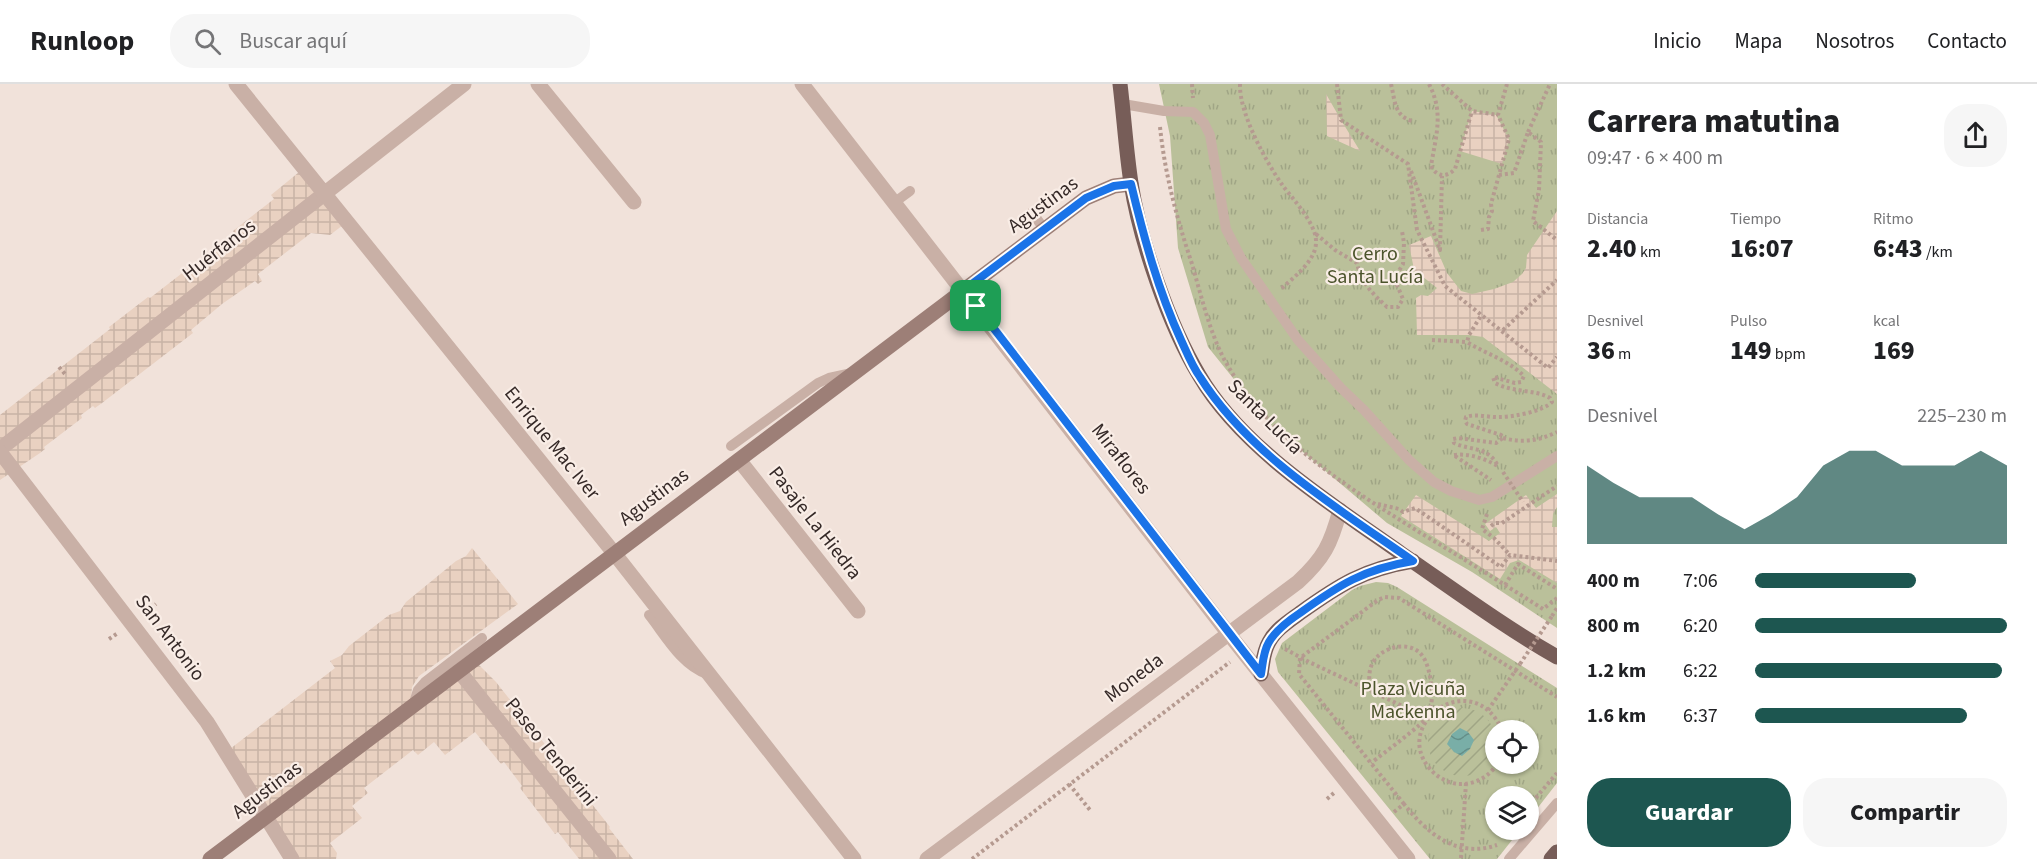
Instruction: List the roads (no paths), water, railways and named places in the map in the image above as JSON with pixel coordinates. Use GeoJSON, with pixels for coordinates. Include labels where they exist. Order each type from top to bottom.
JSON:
{"type":"FeatureCollection","features":[{"type":"Feature","properties":{"kind":"main road","name":"Santa Lucía"},"geometry":{"type":"LineString","coordinates":[[1120,84],[1131,184],[1157,281],[1176,329],[1200,377],[1224,410],[1282,466],[1340,510],[1497,620],[1557,657]]}},
{"type":"Feature","properties":{"kind":"main road","name":"Agustinas"},"geometry":{"type":"LineString","coordinates":[[210,859],[614,553],[735,453],[855,372],[1086,198],[1114,186],[1131,184]]}},
{"type":"Feature","properties":{"kind":"main road"},"geometry":{"type":"LineString","coordinates":[[1261,674],[1264,651],[1270,640],[1288,622],[1330,591],[1351,579],[1373,569],[1413,561]]}},
{"type":"Feature","properties":{"kind":"main road"},"geometry":{"type":"LineString","coordinates":[[1551,859],[1557,852]]}},
{"type":"Feature","properties":{"kind":"street","name":"Enrique Mac Iver"},"geometry":{"type":"LineString","coordinates":[[236,84],[614,553],[854,859]]}},
{"type":"Feature","properties":{"kind":"street","name":"Huérfanos"},"geometry":{"type":"LineString","coordinates":[[0,451],[464,84]]}},
{"type":"Feature","properties":{"kind":"street"},"geometry":{"type":"LineString","coordinates":[[538,84],[634,202]]}},
{"type":"Feature","properties":{"kind":"street","name":"Miraflores"},"geometry":{"type":"LineString","coordinates":[[802,84],[1228,633],[1408,859]]}},
{"type":"Feature","properties":{"kind":"street","name":"San Antonio"},"geometry":{"type":"LineString","coordinates":[[0,451],[201,714],[292,859]]}},
{"type":"Feature","properties":{"kind":"street","name":"Pasaje La Hiedra"},"geometry":{"type":"LineString","coordinates":[[735,453],[858,611]]}},
{"type":"Feature","properties":{"kind":"street","name":"Moneda"},"geometry":{"type":"LineString","coordinates":[[927,859],[1298,582],[1325,553],[1340,510]]}},
{"type":"Feature","properties":{"kind":"street","name":"Paseo Tenderini"},"geometry":{"type":"LineString","coordinates":[[459,671],[609,859]]}},
{"type":"Feature","properties":{"kind":"lane"},"geometry":{"type":"LineString","coordinates":[[1123,104],[1193,112],[1204,123],[1210,135],[1226,229],[1240,258],[1298,340],[1409,460],[1434,482],[1450,492],[1479,500],[1492,497],[1557,456]]}},
{"type":"Feature","properties":{"kind":"lane"},"geometry":{"type":"LineString","coordinates":[[895,202],[910,191]]}},
{"type":"Feature","properties":{"kind":"lane"},"geometry":{"type":"LineString","coordinates":[[1032,213],[1044,229]]}},
{"type":"Feature","properties":{"kind":"lane"},"geometry":{"type":"LineString","coordinates":[[649,615],[686,661],[694,668],[710,675]]}},
{"type":"Feature","properties":{"kind":"lane"},"geometry":{"type":"LineString","coordinates":[[413,706],[418,690],[425,682],[482,638]]}},
{"type":"Feature","properties":{"kind":"lane"},"geometry":{"type":"LineString","coordinates":[[1509,859],[1557,803]]}},
{"type":"Feature","properties":{"kind":"water"},"geometry":{"type":"Polygon","coordinates":[[[1460,728],[1468,732],[1474,740],[1470,749],[1462,756],[1454,752],[1447,744],[1452,734],[1460,728]]]}},
{"type":"Feature","properties":{"kind":"park label","name":"Cerro Santa Lucía"},"geometry":{"type":"Point","coordinates":[1375,266]}},
{"type":"Feature","properties":{"kind":"park label","name":"Plaza Vicuña Mackenna"},"geometry":{"type":"Point","coordinates":[1413,700]}}]}
